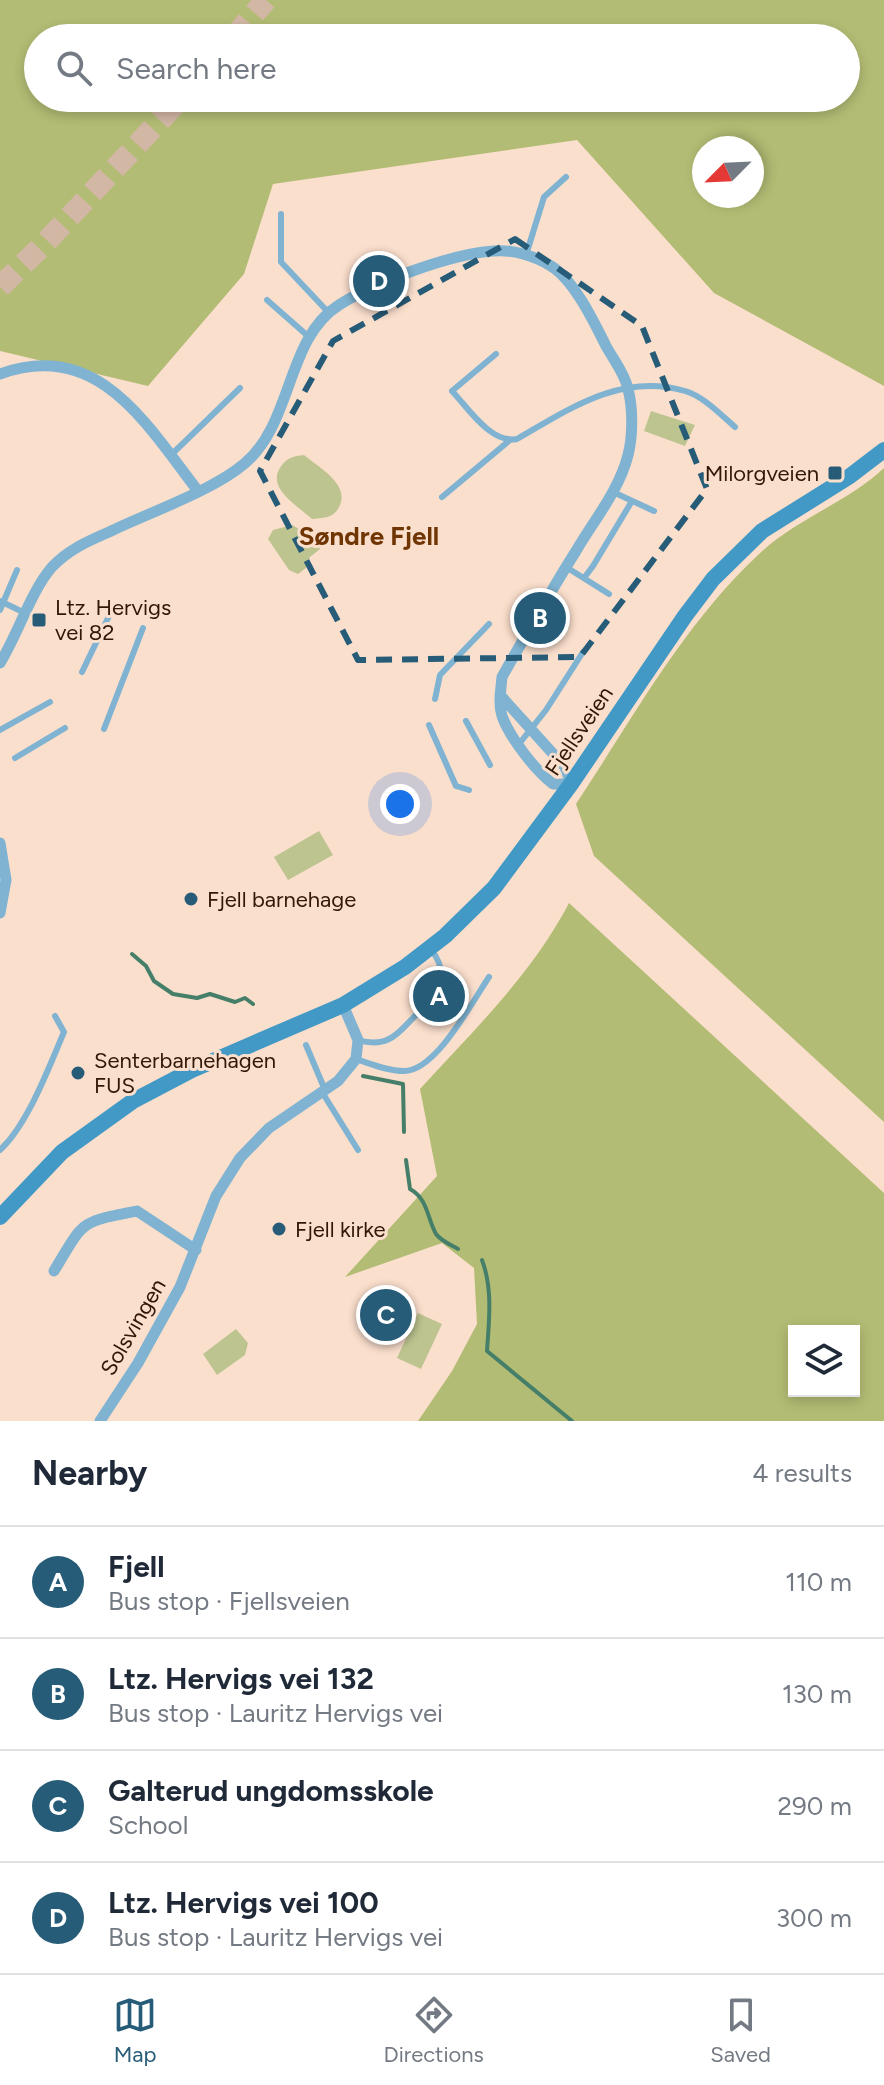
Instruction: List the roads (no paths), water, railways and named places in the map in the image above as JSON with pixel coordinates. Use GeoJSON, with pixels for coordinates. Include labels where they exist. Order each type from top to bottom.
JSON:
{"type":"FeatureCollection","features":[{"type":"Feature","properties":{"kind":"main road","name":"Fjellsveien"},"geometry":{"type":"LineString","coordinates":[[0,1217],[62,1152],[112,1114],[192,1070],[343,1005],[430,948],[494,888],[571,784],[713,579],[762,531],[850,476],[884,450]]}},
{"type":"Feature","properties":{"kind":"street"},"geometry":{"type":"LineString","coordinates":[[0,663],[47,573],[71,551],[198,491],[244,465],[264,443],[285,400],[309,337],[328,312],[395,279],[449,261],[494,251],[526,255],[551,266],[572,289],[628,388],[631,426],[628,455],[613,492],[502,677],[500,695],[502,716],[519,744],[541,774],[553,784],[571,784],[565,767],[500,695]]}},
{"type":"Feature","properties":{"kind":"street"},"geometry":{"type":"LineString","coordinates":[[0,374],[47,365],[74,370],[103,382],[125,399],[198,491]]}},
{"type":"Feature","properties":{"kind":"street"},"geometry":{"type":"LineString","coordinates":[[0,843],[6,880],[0,913]]}},
{"type":"Feature","properties":{"kind":"street"},"geometry":{"type":"LineString","coordinates":[[343,1005],[358,1040],[356,1059]]}},
{"type":"Feature","properties":{"kind":"street","name":"Solsvingen"},"geometry":{"type":"LineString","coordinates":[[100,1421],[142,1356],[180,1287],[216,1196],[240,1158],[269,1128],[338,1081],[356,1059]]}},
{"type":"Feature","properties":{"kind":"street"},"geometry":{"type":"LineString","coordinates":[[54,1271],[80,1227],[95,1219],[137,1211],[196,1250]]}},
{"type":"Feature","properties":{"kind":"lane"},"geometry":{"type":"LineString","coordinates":[[526,255],[544,197],[566,177]]}},
{"type":"Feature","properties":{"kind":"lane"},"geometry":{"type":"LineString","coordinates":[[281,214],[281,262],[328,312]]}},
{"type":"Feature","properties":{"kind":"lane"},"geometry":{"type":"LineString","coordinates":[[267,300],[309,337]]}},
{"type":"Feature","properties":{"kind":"lane"},"geometry":{"type":"LineString","coordinates":[[496,354],[452,391],[491,432],[510,440],[603,392],[628,388],[656,387],[686,391],[735,427]]}},
{"type":"Feature","properties":{"kind":"lane"},"geometry":{"type":"LineString","coordinates":[[170,456],[240,388]]}},
{"type":"Feature","properties":{"kind":"lane"},"geometry":{"type":"LineString","coordinates":[[442,497],[510,440]]}},
{"type":"Feature","properties":{"kind":"lane"},"geometry":{"type":"LineString","coordinates":[[613,492],[654,511]]}},
{"type":"Feature","properties":{"kind":"lane"},"geometry":{"type":"LineString","coordinates":[[584,578],[632,501]]}},
{"type":"Feature","properties":{"kind":"lane"},"geometry":{"type":"LineString","coordinates":[[566,567],[609,594]]}},
{"type":"Feature","properties":{"kind":"lane"},"geometry":{"type":"LineString","coordinates":[[17,570],[2,605],[27,614]]}},
{"type":"Feature","properties":{"kind":"lane"},"geometry":{"type":"LineString","coordinates":[[82,672],[110,614]]}},
{"type":"Feature","properties":{"kind":"lane"},"geometry":{"type":"LineString","coordinates":[[435,699],[440,675],[489,624]]}},
{"type":"Feature","properties":{"kind":"lane"},"geometry":{"type":"LineString","coordinates":[[104,729],[143,628]]}},
{"type":"Feature","properties":{"kind":"lane"},"geometry":{"type":"LineString","coordinates":[[519,744],[546,710],[583,652]]}},
{"type":"Feature","properties":{"kind":"lane"},"geometry":{"type":"LineString","coordinates":[[0,730],[50,702]]}},
{"type":"Feature","properties":{"kind":"lane"},"geometry":{"type":"LineString","coordinates":[[466,721],[490,765]]}},
{"type":"Feature","properties":{"kind":"lane"},"geometry":{"type":"LineString","coordinates":[[429,725],[456,786],[469,790]]}},
{"type":"Feature","properties":{"kind":"lane"},"geometry":{"type":"LineString","coordinates":[[15,758],[65,728]]}},
{"type":"Feature","properties":{"kind":"lane"},"geometry":{"type":"LineString","coordinates":[[358,1040],[371,1043],[390,1039],[437,994],[442,980],[440,961],[430,948]]}},
{"type":"Feature","properties":{"kind":"lane"},"geometry":{"type":"LineString","coordinates":[[356,1059],[407,1072],[430,1060],[489,977]]}},
{"type":"Feature","properties":{"kind":"lane"},"geometry":{"type":"LineString","coordinates":[[0,1150],[8,1142],[39,1089],[64,1032],[55,1016]]}},
{"type":"Feature","properties":{"kind":"lane"},"geometry":{"type":"LineString","coordinates":[[306,1045],[324,1091],[358,1150]]}},
{"type":"Feature","properties":{"kind":"waterway"},"geometry":{"type":"LineString","coordinates":[[132,954],[146,966],[154,981],[173,994],[197,998],[210,994],[235,1002],[245,998],[253,1004]]}},
{"type":"Feature","properties":{"kind":"waterway"},"geometry":{"type":"LineString","coordinates":[[363,1076],[403,1084],[404,1132]]}},
{"type":"Feature","properties":{"kind":"waterway"},"geometry":{"type":"LineString","coordinates":[[406,1160],[410,1189],[424,1203],[436,1234],[458,1249]]}},
{"type":"Feature","properties":{"kind":"waterway"},"geometry":{"type":"LineString","coordinates":[[482,1260],[489,1294],[487,1351],[572,1421]]}},
{"type":"Feature","properties":{"kind":"tunnel"},"geometry":{"type":"LineString","coordinates":[[245,24],[266,0]]}},
{"type":"Feature","properties":{"kind":"tunnel"},"geometry":{"type":"LineString","coordinates":[[0,287],[168,112]]}},
{"type":"Feature","properties":{"kind":"place","name":"Ltz. Hervigs vei 100"},"geometry":{"type":"Point","coordinates":[379,281]}},
{"type":"Feature","properties":{"kind":"place","name":"Milorgveien"},"geometry":{"type":"Point","coordinates":[835,473]}},
{"type":"Feature","properties":{"kind":"place","name":"Ltz. Hervigs vei 132"},"geometry":{"type":"Point","coordinates":[540,618]}},
{"type":"Feature","properties":{"kind":"place","name":"Ltz. Hervigs vei 82"},"geometry":{"type":"Point","coordinates":[39,620]}},
{"type":"Feature","properties":{"kind":"place","name":"Fjell barnehage"},"geometry":{"type":"Point","coordinates":[191,899]}},
{"type":"Feature","properties":{"kind":"place","name":"Fjell"},"geometry":{"type":"Point","coordinates":[439,996]}},
{"type":"Feature","properties":{"kind":"place","name":"Senterbarnehagen FUS"},"geometry":{"type":"Point","coordinates":[78,1073]}},
{"type":"Feature","properties":{"kind":"place","name":"Fjell kirke"},"geometry":{"type":"Point","coordinates":[279,1229]}},
{"type":"Feature","properties":{"kind":"place","name":"Galterud ungdomsskole"},"geometry":{"type":"Point","coordinates":[386,1315]}},
{"type":"Feature","properties":{"kind":"district","name":"Søndre Fjell"},"geometry":{"type":"Point","coordinates":[369,536]}}]}
